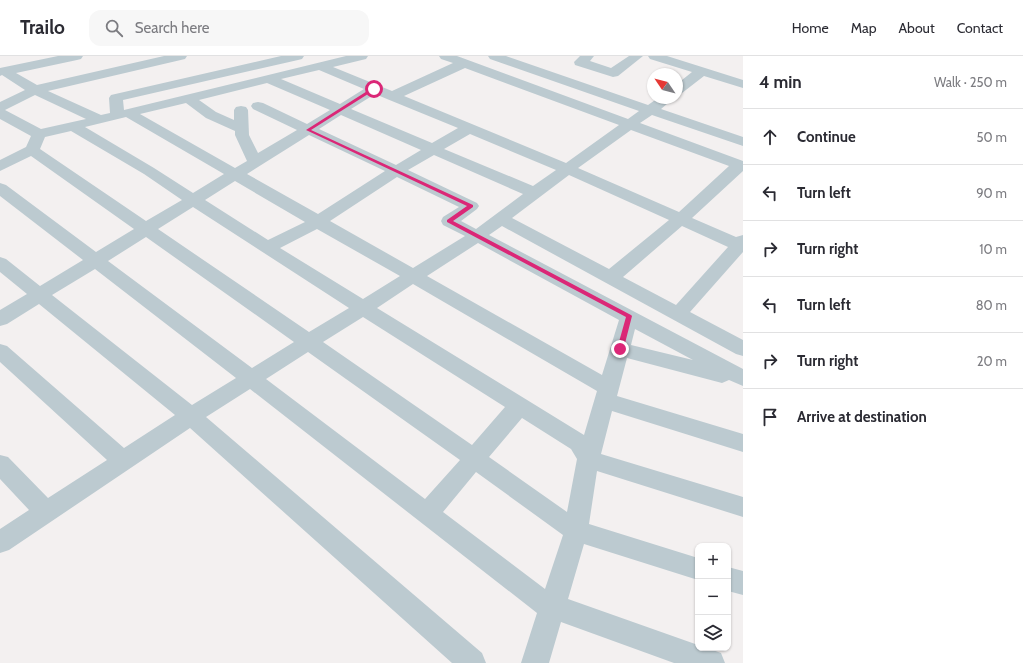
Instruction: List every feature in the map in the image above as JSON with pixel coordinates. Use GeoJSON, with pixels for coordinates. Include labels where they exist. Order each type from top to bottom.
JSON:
{"type":"FeatureCollection","features":[{"type":"Feature","properties":{"kind":"street"},"geometry":{"type":"LineString","coordinates":[[2,71],[77,56]]}},
{"type":"Feature","properties":{"kind":"street"},"geometry":{"type":"LineString","coordinates":[[0,107],[35,90],[181,56]]}},
{"type":"Feature","properties":{"kind":"street"},"geometry":{"type":"LineString","coordinates":[[298,56],[116,98],[122,114],[234,174],[414,276],[607,395],[743,443]]}},
{"type":"Feature","properties":{"kind":"street"},"geometry":{"type":"LineString","coordinates":[[0,166],[36,142],[73,126],[362,56]]}},
{"type":"Feature","properties":{"kind":"street"},"geometry":{"type":"LineString","coordinates":[[445,56],[741,165],[681,219],[611,277]]}},
{"type":"Feature","properties":{"kind":"street"},"geometry":{"type":"LineString","coordinates":[[494,56],[743,142]]}},
{"type":"Feature","properties":{"kind":"street"},"geometry":{"type":"LineString","coordinates":[[580,57],[580,62],[613,73],[637,56]]}},
{"type":"Feature","properties":{"kind":"street"},"geometry":{"type":"LineString","coordinates":[[654,56],[743,84]]}},
{"type":"Feature","properties":{"kind":"street"},"geometry":{"type":"LineString","coordinates":[[392,96],[465,63]]}},
{"type":"Feature","properties":{"kind":"street"},"geometry":{"type":"LineString","coordinates":[[320,66],[568,169],[742,244],[678,314]]}},
{"type":"Feature","properties":{"kind":"street"},"geometry":{"type":"LineString","coordinates":[[2,71],[35,90],[100,120]]}},
{"type":"Feature","properties":{"kind":"street"},"geometry":{"type":"LineString","coordinates":[[683,85],[702,71]]}},
{"type":"Feature","properties":{"kind":"street"},"geometry":{"type":"LineString","coordinates":[[269,79],[535,193]]}},
{"type":"Feature","properties":{"kind":"street"},"geometry":{"type":"LineString","coordinates":[[0,319],[192,199],[374,89]]}},
{"type":"Feature","properties":{"kind":"street"},"geometry":{"type":"LineString","coordinates":[[188,98],[210,115],[242,129]]}},
{"type":"Feature","properties":{"kind":"street"},"geometry":{"type":"LineString","coordinates":[[0,542],[191,416],[477,236],[660,104]]}},
{"type":"Feature","properties":{"kind":"street"},"geometry":{"type":"LineString","coordinates":[[258,106],[471,206],[449,221],[629,316],[743,379]]}},
{"type":"Feature","properties":{"kind":"street"},"geometry":{"type":"LineString","coordinates":[[241,110],[242,134],[255,162]]}},
{"type":"Feature","properties":{"kind":"street"},"geometry":{"type":"LineString","coordinates":[[0,113],[145,228],[576,531],[695,568]]}},
{"type":"Feature","properties":{"kind":"street"},"geometry":{"type":"LineString","coordinates":[[73,126],[149,171],[267,248],[364,307],[579,443],[588,459],[743,507]]}},
{"type":"Feature","properties":{"kind":"street"},"geometry":{"type":"LineString","coordinates":[[267,248],[318,222],[396,171],[469,128]]}},
{"type":"Feature","properties":{"kind":"street"},"geometry":{"type":"LineString","coordinates":[[0,188],[251,378],[543,603],[711,663]]}},
{"type":"Feature","properties":{"kind":"street"},"geometry":{"type":"LineString","coordinates":[[502,219],[743,349]]}},
{"type":"Feature","properties":{"kind":"street"},"geometry":{"type":"LineString","coordinates":[[0,263],[39,296],[191,416],[472,663]]}},
{"type":"Feature","properties":{"kind":"street"},"geometry":{"type":"LineString","coordinates":[[535,663],[576,531],[588,459],[629,316]]}},
{"type":"Feature","properties":{"kind":"street"},"geometry":{"type":"LineString","coordinates":[[620,349],[743,379]]}},
{"type":"Feature","properties":{"kind":"street"},"geometry":{"type":"LineString","coordinates":[[0,351],[123,461]]}},
{"type":"Feature","properties":{"kind":"street"},"geometry":{"type":"LineString","coordinates":[[427,514],[475,460],[520,405]]}},
{"type":"Feature","properties":{"kind":"street"},"geometry":{"type":"LineString","coordinates":[[0,464],[46,512]]}},
{"type":"Feature","properties":{"kind":"street"},"geometry":{"type":"LineString","coordinates":[[731,580],[743,583]]}},
{"type":"Feature","properties":{"kind":"route"},"geometry":{"type":"LineString","coordinates":[[374,89],[308,130],[471,206],[449,221],[629,316],[620,349]]}}]}
